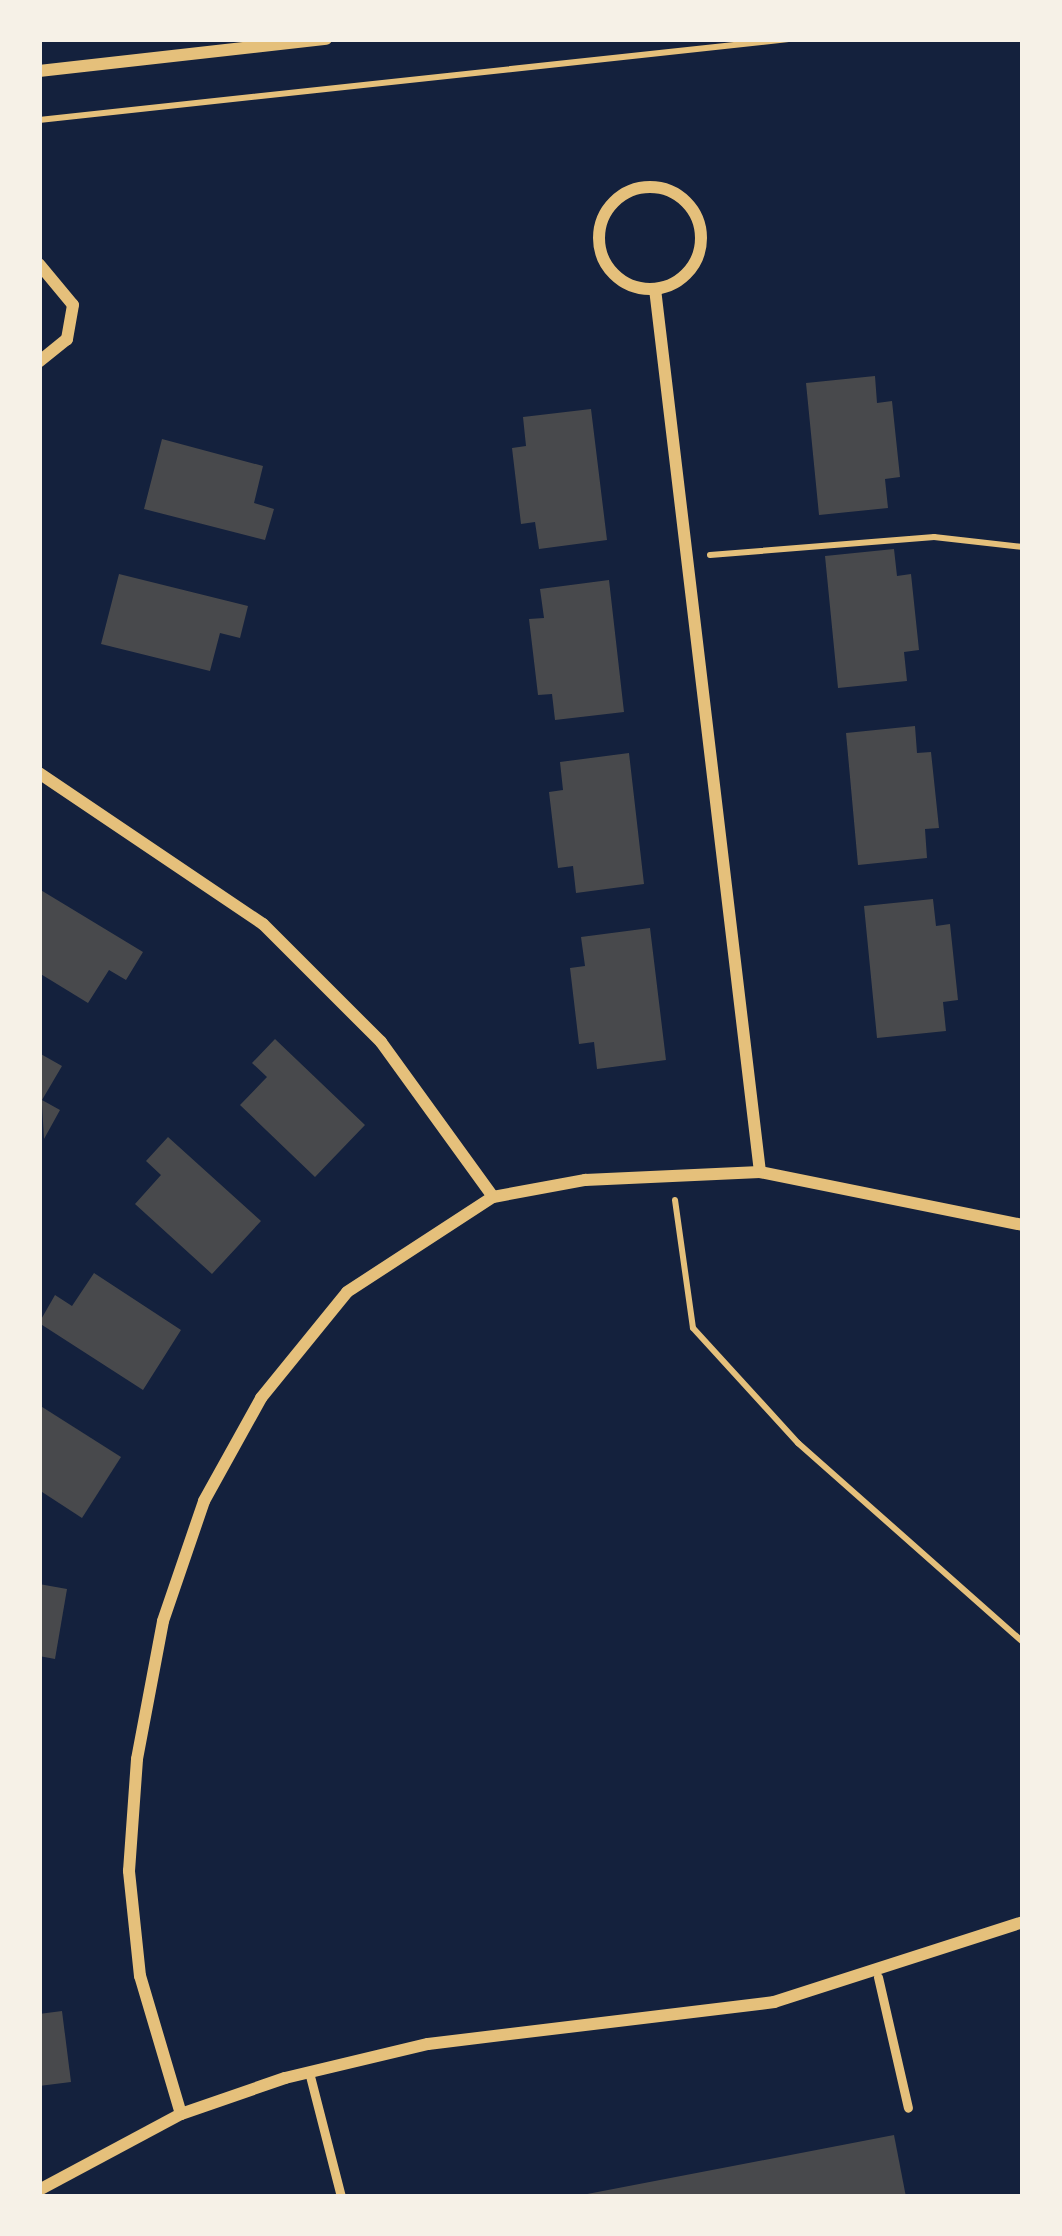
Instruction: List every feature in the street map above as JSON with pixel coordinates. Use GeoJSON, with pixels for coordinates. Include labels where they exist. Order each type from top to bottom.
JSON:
{"type":"FeatureCollection","features":[{"type":"Feature","properties":{"kind":"street"},"geometry":{"type":"LineString","coordinates":[[39,71],[326,39]]}},
{"type":"Feature","properties":{"kind":"street"},"geometry":{"type":"LineString","coordinates":[[654,187],[685,200],[700,229],[695,262],[655,289],[610,271],[599,239],[609,207],[654,187]]}},
{"type":"Feature","properties":{"kind":"street"},"geometry":{"type":"LineString","coordinates":[[39,263],[68,289],[73,322],[39,362]]}},
{"type":"Feature","properties":{"kind":"street"},"geometry":{"type":"LineString","coordinates":[[655,289],[760,1172]]}},
{"type":"Feature","properties":{"kind":"street"},"geometry":{"type":"LineString","coordinates":[[39,772],[263,924],[381,1042],[493,1198]]}},
{"type":"Feature","properties":{"kind":"street"},"geometry":{"type":"LineString","coordinates":[[181,2114],[140,1976],[129,1870],[137,1759],[184,1561],[261,1398],[347,1292],[493,1198],[674,1172],[760,1172],[1023,1225]]}},
{"type":"Feature","properties":{"kind":"street"},"geometry":{"type":"LineString","coordinates":[[39,2190],[181,2114],[309,2072],[878,1977],[1023,1922]]}},
{"type":"Feature","properties":{"kind":"lane"},"geometry":{"type":"LineString","coordinates":[[878,1977],[908,2108]]}},
{"type":"Feature","properties":{"kind":"lane"},"geometry":{"type":"LineString","coordinates":[[309,2072],[341,2197]]}},
{"type":"Feature","properties":{"kind":"path"},"geometry":{"type":"LineString","coordinates":[[39,121],[789,39]]}},
{"type":"Feature","properties":{"kind":"path"},"geometry":{"type":"LineString","coordinates":[[687,557],[934,536],[1023,547]]}},
{"type":"Feature","properties":{"kind":"path"},"geometry":{"type":"LineString","coordinates":[[674,1172],[693,1328],[798,1442],[1023,1642]]}},
{"type":"Feature","properties":{"kind":"building"},"geometry":{"type":"Polygon","coordinates":[[[875,376],[877,403],[892,401],[900,477],[885,479],[888,508],[819,515],[806,383],[875,376]]]}},
{"type":"Feature","properties":{"kind":"building"},"geometry":{"type":"Polygon","coordinates":[[[591,409],[607,540],[539,549],[535,522],[521,524],[512,448],[526,446],[523,417],[591,409]]]}},
{"type":"Feature","properties":{"kind":"building"},"geometry":{"type":"Polygon","coordinates":[[[162,439],[263,466],[254,503],[274,509],[265,540],[144,509],[162,439]]]}},
{"type":"Feature","properties":{"kind":"building"},"geometry":{"type":"Polygon","coordinates":[[[894,549],[897,576],[911,574],[919,650],[904,652],[907,681],[838,688],[825,556],[894,549]]]}},
{"type":"Feature","properties":{"kind":"building"},"geometry":{"type":"Polygon","coordinates":[[[119,574],[248,606],[240,638],[220,633],[210,671],[101,644],[119,574]]]}},
{"type":"Feature","properties":{"kind":"building"},"geometry":{"type":"Polygon","coordinates":[[[609,580],[624,712],[555,720],[552,694],[538,695],[529,619],[544,618],[540,589],[609,580]]]}},
{"type":"Feature","properties":{"kind":"building"},"geometry":{"type":"Polygon","coordinates":[[[915,726],[917,753],[931,752],[939,828],[925,829],[927,858],[858,865],[846,733],[915,726]]]}},
{"type":"Feature","properties":{"kind":"building"},"geometry":{"type":"Polygon","coordinates":[[[629,753],[644,884],[576,893],[573,866],[558,868],[549,792],[563,790],[560,762],[629,753]]]}},
{"type":"Feature","properties":{"kind":"building"},"geometry":{"type":"Polygon","coordinates":[[[39,889],[143,952],[126,980],[109,970],[88,1003],[39,973],[39,889]]]}},
{"type":"Feature","properties":{"kind":"building"},"geometry":{"type":"Polygon","coordinates":[[[933,899],[936,926],[950,924],[958,1000],[943,1002],[946,1031],[877,1038],[864,906],[933,899]]]}},
{"type":"Feature","properties":{"kind":"building"},"geometry":{"type":"Polygon","coordinates":[[[650,928],[666,1060],[597,1069],[594,1042],[579,1044],[570,968],[585,966],[581,937],[650,928]]]}},
{"type":"Feature","properties":{"kind":"building"},"geometry":{"type":"Polygon","coordinates":[[[275,1039],[365,1125],[315,1177],[240,1105],[267,1077],[252,1063],[275,1039]]]}},
{"type":"Feature","properties":{"kind":"building"},"geometry":{"type":"Polygon","coordinates":[[[39,1053],[62,1066],[42,1100],[60,1110],[44,1139],[39,1053]]]}},
{"type":"Feature","properties":{"kind":"building"},"geometry":{"type":"Polygon","coordinates":[[[168,1137],[261,1221],[212,1274],[135,1204],[161,1175],[146,1161],[168,1137]]]}},
{"type":"Feature","properties":{"kind":"building"},"geometry":{"type":"Polygon","coordinates":[[[94,1273],[181,1330],[143,1390],[39,1323],[55,1295],[72,1306],[94,1273]]]}},
{"type":"Feature","properties":{"kind":"building"},"geometry":{"type":"Polygon","coordinates":[[[39,1405],[121,1457],[82,1518],[39,1490],[39,1405]]]}},
{"type":"Feature","properties":{"kind":"building"},"geometry":{"type":"Polygon","coordinates":[[[39,1584],[67,1589],[55,1659],[39,1656],[39,1584]]]}},
{"type":"Feature","properties":{"kind":"building"},"geometry":{"type":"Polygon","coordinates":[[[62,2011],[71,2082],[39,2086],[39,2014],[62,2011]]]}},
{"type":"Feature","properties":{"kind":"building"},"geometry":{"type":"Polygon","coordinates":[[[894,2135],[906,2197],[582,2197],[582,2195],[894,2135]]]}}]}
